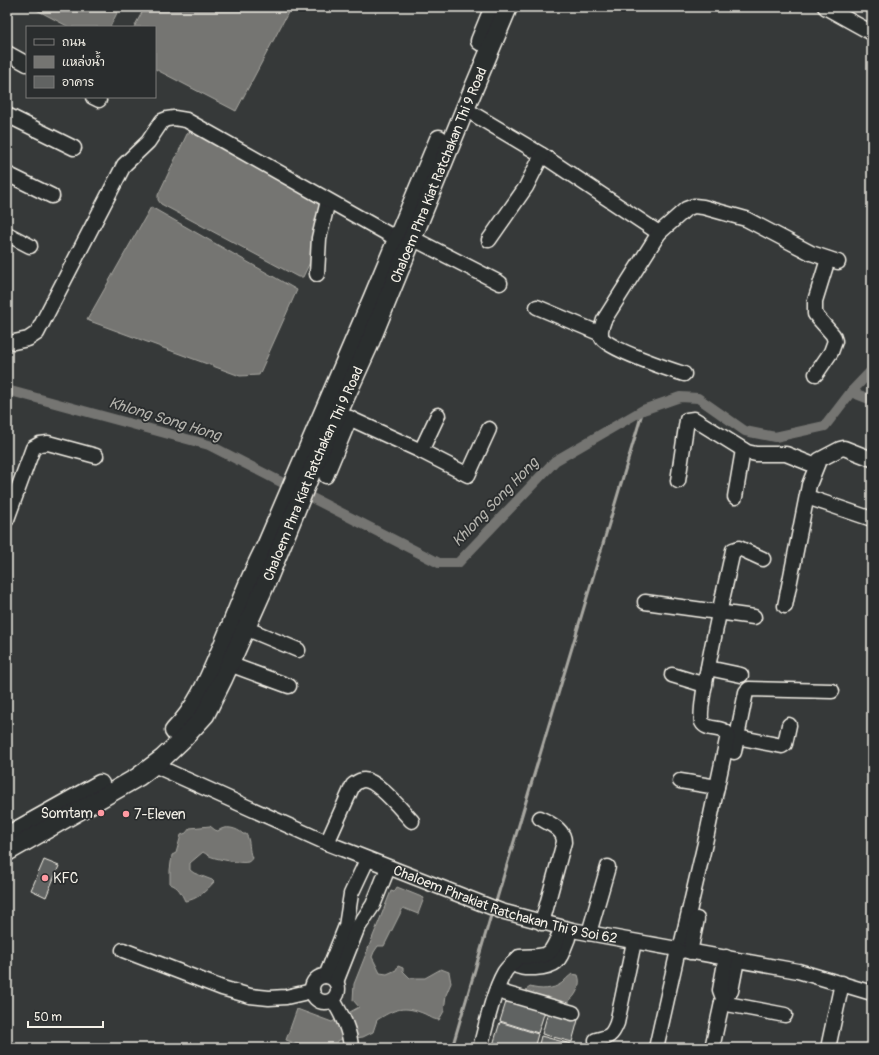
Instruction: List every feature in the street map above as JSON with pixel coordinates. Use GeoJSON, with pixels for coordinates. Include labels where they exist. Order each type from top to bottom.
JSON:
{"type":"FeatureCollection","features":[{"type":"Feature","properties":{"kind":"main road","name":"Chaloem Phra Kiat Ratchakan Thi 9 Road"},"geometry":{"type":"LineString","coordinates":[[318,439],[344,415],[405,238],[494,7]]}},
{"type":"Feature","properties":{"kind":"main road","name":"Chaloem Phra Kiat Ratchakan Thi 9 Road"},"geometry":{"type":"LineString","coordinates":[[7,836],[149,762],[183,739],[205,715],[245,628],[272,548],[318,439],[368,310],[405,238],[465,109],[508,7]]}},
{"type":"Feature","properties":{"kind":"main road","name":"Chaloem Phra Kiat Ratchakan Thi 9 Road"},"geometry":{"type":"LineString","coordinates":[[7,852],[138,777],[183,722],[202,693],[255,566],[272,548]]}},
{"type":"Feature","properties":{"kind":"street"},"geometry":{"type":"LineString","coordinates":[[825,7],[872,33]]}},
{"type":"Feature","properties":{"kind":"street"},"geometry":{"type":"LineString","coordinates":[[7,53],[26,63]]}},
{"type":"Feature","properties":{"kind":"street"},"geometry":{"type":"LineString","coordinates":[[465,109],[542,155],[659,233]]}},
{"type":"Feature","properties":{"kind":"street"},"geometry":{"type":"LineString","coordinates":[[7,115],[74,148]]}},
{"type":"Feature","properties":{"kind":"street"},"geometry":{"type":"LineString","coordinates":[[14,342],[28,338],[37,333],[124,165],[148,142],[162,121],[174,118],[186,120],[328,201],[500,283]]}},
{"type":"Feature","properties":{"kind":"street"},"geometry":{"type":"LineString","coordinates":[[489,240],[526,187],[542,155]]}},
{"type":"Feature","properties":{"kind":"street"},"geometry":{"type":"LineString","coordinates":[[7,174],[52,196]]}},
{"type":"Feature","properties":{"kind":"street"},"geometry":{"type":"LineString","coordinates":[[317,274],[320,238],[328,201]]}},
{"type":"Feature","properties":{"kind":"street"},"geometry":{"type":"LineString","coordinates":[[602,338],[604,320],[659,233],[686,209],[698,206],[746,219],[811,253],[833,260],[815,301],[815,314],[833,335],[835,341],[831,352],[816,374]]}},
{"type":"Feature","properties":{"kind":"street"},"geometry":{"type":"LineString","coordinates":[[7,234],[30,246]]}},
{"type":"Feature","properties":{"kind":"street"},"geometry":{"type":"LineString","coordinates":[[537,307],[602,338],[634,356],[684,374]]}},
{"type":"Feature","properties":{"kind":"street"},"geometry":{"type":"LineString","coordinates":[[326,476],[344,415],[468,475],[489,429]]}},
{"type":"Feature","properties":{"kind":"street"},"geometry":{"type":"LineString","coordinates":[[421,451],[438,415]]}},
{"type":"Feature","properties":{"kind":"street"},"geometry":{"type":"LineString","coordinates":[[678,481],[687,420],[694,419],[747,452],[756,454],[786,454],[816,466]]}},
{"type":"Feature","properties":{"kind":"street"},"geometry":{"type":"LineString","coordinates":[[7,519],[10,503],[33,448],[40,444],[48,443],[96,456]]}},
{"type":"Feature","properties":{"kind":"street"},"geometry":{"type":"LineString","coordinates":[[785,606],[809,485],[819,460],[844,448],[872,458]]}},
{"type":"Feature","properties":{"kind":"street"},"geometry":{"type":"LineString","coordinates":[[735,497],[743,450]]}},
{"type":"Feature","properties":{"kind":"street"},"geometry":{"type":"LineString","coordinates":[[807,497],[872,519]]}},
{"type":"Feature","properties":{"kind":"street"},"geometry":{"type":"LineString","coordinates":[[683,951],[728,735],[724,730],[705,726],[703,724],[701,716],[708,668],[733,550],[739,548],[764,559]]}},
{"type":"Feature","properties":{"kind":"street"},"geometry":{"type":"LineString","coordinates":[[645,602],[754,618]]}},
{"type":"Feature","properties":{"kind":"street"},"geometry":{"type":"LineString","coordinates":[[245,628],[298,650]]}},
{"type":"Feature","properties":{"kind":"street"},"geometry":{"type":"LineString","coordinates":[[229,664],[288,686]]}},
{"type":"Feature","properties":{"kind":"street"},"geometry":{"type":"LineString","coordinates":[[708,668],[741,675]]}},
{"type":"Feature","properties":{"kind":"street"},"geometry":{"type":"LineString","coordinates":[[672,675],[705,685]]}},
{"type":"Feature","properties":{"kind":"street"},"geometry":{"type":"LineString","coordinates":[[656,1048],[683,951],[737,737],[746,692],[749,689],[832,691]]}},
{"type":"Feature","properties":{"kind":"street"},"geometry":{"type":"LineString","coordinates":[[737,737],[782,746],[785,744],[789,724]]}},
{"type":"Feature","properties":{"kind":"street","name":"Chaloem Phrakiat Ratchakan Thi 9 Soi 62"},"geometry":{"type":"LineString","coordinates":[[149,762],[327,844],[501,912],[567,929],[683,951],[798,970],[872,993]]}},
{"type":"Feature","properties":{"kind":"street"},"geometry":{"type":"LineString","coordinates":[[327,844],[346,798],[353,785],[359,781],[365,780],[375,785],[412,821]]}},
{"type":"Feature","properties":{"kind":"street"},"geometry":{"type":"LineString","coordinates":[[680,781],[717,787]]}},
{"type":"Feature","properties":{"kind":"street"},"geometry":{"type":"LineString","coordinates":[[540,818],[562,832],[564,837],[564,842],[542,923]]}},
{"type":"Feature","properties":{"kind":"street"},"geometry":{"type":"LineString","coordinates":[[352,928],[351,894],[367,860]]}},
{"type":"Feature","properties":{"kind":"street"},"geometry":{"type":"LineString","coordinates":[[589,933],[608,867]]}},
{"type":"Feature","properties":{"kind":"street"},"geometry":{"type":"LineString","coordinates":[[331,979],[352,928],[373,905],[388,868]]}},
{"type":"Feature","properties":{"kind":"street"},"geometry":{"type":"LineString","coordinates":[[481,1048],[497,991],[505,971],[514,964],[521,968],[548,967],[554,965],[559,959],[567,929]]}},
{"type":"Feature","properties":{"kind":"street"},"geometry":{"type":"LineString","coordinates":[[596,1040],[611,1035],[615,1027],[634,942]]}},
{"type":"Feature","properties":{"kind":"street"},"geometry":{"type":"LineString","coordinates":[[123,950],[222,988],[250,996],[269,998],[286,997],[312,991]]}},
{"type":"Feature","properties":{"kind":"street"},"geometry":{"type":"LineString","coordinates":[[712,1048],[722,1001],[731,991],[731,959]]}},
{"type":"Feature","properties":{"kind":"street"},"geometry":{"type":"LineString","coordinates":[[317,979],[331,979],[338,988],[338,993],[333,1000],[324,1002],[316,999],[312,991],[314,982],[317,979]]}},
{"type":"Feature","properties":{"kind":"street"},"geometry":{"type":"LineString","coordinates":[[828,1048],[842,983]]}},
{"type":"Feature","properties":{"kind":"street"},"geometry":{"type":"LineString","coordinates":[[497,991],[573,1013]]}},
{"type":"Feature","properties":{"kind":"street"},"geometry":{"type":"LineString","coordinates":[[333,1000],[343,1016],[351,1043]]}},
{"type":"Feature","properties":{"kind":"street"},"geometry":{"type":"LineString","coordinates":[[722,1001],[785,1015]]}},
{"type":"Feature","properties":{"kind":"water"},"geometry":{"type":"Polygon","coordinates":[[[31,7],[120,7],[110,26],[67,26],[31,7]]]}},
{"type":"Feature","properties":{"kind":"water"},"geometry":{"type":"Polygon","coordinates":[[[145,7],[291,7],[236,111],[156,70],[156,26],[135,26],[145,7]]]}},
{"type":"Feature","properties":{"kind":"water"},"geometry":{"type":"Polygon","coordinates":[[[194,132],[315,199],[319,204],[320,210],[312,258],[303,277],[298,277],[161,204],[158,200],[158,195],[187,134],[194,132]]]}},
{"type":"Feature","properties":{"kind":"water"},"geometry":{"type":"Polygon","coordinates":[[[151,207],[297,290],[259,375],[240,376],[87,320],[151,207]]]}},
{"type":"Feature","properties":{"kind":"water"},"geometry":{"type":"Polygon","coordinates":[[[210,826],[218,831],[224,828],[231,828],[246,834],[252,858],[248,862],[236,862],[215,858],[203,852],[190,863],[190,870],[214,882],[198,897],[185,901],[178,889],[170,884],[172,855],[176,853],[181,835],[186,833],[190,828],[210,826]]]}},
{"type":"Feature","properties":{"kind":"water"},"geometry":{"type":"Polygon","coordinates":[[[397,887],[424,898],[418,914],[403,908],[384,946],[378,946],[372,957],[380,973],[387,974],[396,970],[398,966],[403,968],[403,971],[410,978],[425,978],[441,969],[449,972],[451,983],[446,995],[444,1011],[439,1020],[418,1011],[405,1009],[394,1011],[377,1020],[373,1032],[363,1037],[339,1040],[333,1048],[309,1048],[286,1040],[297,1009],[332,1022],[359,1007],[353,1000],[354,984],[391,891],[394,892],[397,887]]]}},
{"type":"Feature","properties":{"kind":"water"},"geometry":{"type":"Polygon","coordinates":[[[572,974],[578,975],[579,986],[574,996],[569,1001],[569,1004],[527,992],[526,990],[530,987],[542,989],[555,987],[572,974]]]}},
{"type":"Feature","properties":{"kind":"building","name":"KFC"},"geometry":{"type":"Polygon","coordinates":[[[44,860],[59,866],[46,897],[31,890],[44,860]]]}},
{"type":"Feature","properties":{"kind":"building"},"geometry":{"type":"Polygon","coordinates":[[[507,999],[545,1011],[538,1033],[500,1021],[507,999]]]}},
{"type":"Feature","properties":{"kind":"building"},"geometry":{"type":"Polygon","coordinates":[[[548,1012],[578,1020],[572,1042],[542,1034],[548,1012]]]}},
{"type":"Feature","properties":{"kind":"building"},"geometry":{"type":"Polygon","coordinates":[[[500,1022],[538,1034],[534,1048],[505,1048],[493,1045],[500,1022]]]}},
{"type":"Feature","properties":{"kind":"building"},"geometry":{"type":"Polygon","coordinates":[[[541,1036],[571,1044],[570,1048],[538,1048],[541,1036]]]}},
{"type":"Feature","properties":{"kind":"waterway","name":"Khlong Song Hong"},"geometry":{"type":"LineString","coordinates":[[7,390],[209,445],[439,563],[458,563],[555,461],[643,410],[680,397],[698,398],[745,431],[775,437],[825,426],[851,392],[872,370]]}},
{"type":"Feature","properties":{"kind":"waterway"},"geometry":{"type":"LineString","coordinates":[[851,392],[872,400]]}},
{"type":"Feature","properties":{"kind":"waterway"},"geometry":{"type":"LineString","coordinates":[[495,905],[643,410]]}},
{"type":"Feature","properties":{"kind":"waterway"},"geometry":{"type":"LineString","coordinates":[[452,1048],[492,912]]}},
{"type":"Feature","properties":{"kind":"place","name":"Somtam"},"geometry":{"type":"Point","coordinates":[101,813]}},
{"type":"Feature","properties":{"kind":"place","name":"7-Eleven"},"geometry":{"type":"Point","coordinates":[126,814]}},
{"type":"Feature","properties":{"kind":"place","name":"KFC"},"geometry":{"type":"Point","coordinates":[45,878]}}]}
